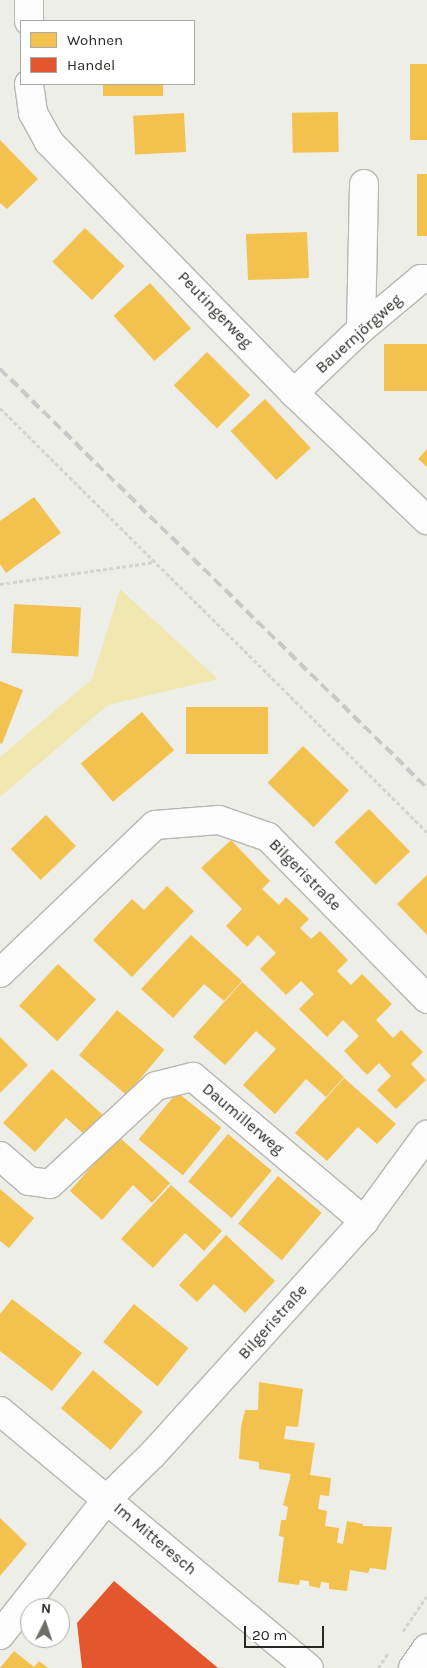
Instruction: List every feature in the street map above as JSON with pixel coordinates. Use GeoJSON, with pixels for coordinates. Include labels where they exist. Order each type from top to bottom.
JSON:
{"type":"FeatureCollection","features":[{"type":"Feature","properties":{"kind":"street"},"geometry":{"type":"LineString","coordinates":[[29,0],[29,20]]}},
{"type":"Feature","properties":{"kind":"street","name":"Peutingerweg"},"geometry":{"type":"LineString","coordinates":[[29,85],[33,113],[49,142],[294,393],[427,520]]}},
{"type":"Feature","properties":{"kind":"street"},"geometry":{"type":"LineString","coordinates":[[361,329],[364,184]]}},
{"type":"Feature","properties":{"kind":"street","name":"Bauernjörgweg"},"geometry":{"type":"LineString","coordinates":[[294,393],[361,329],[421,279],[427,279]]}},
{"type":"Feature","properties":{"kind":"street","name":"Bilgeristraße"},"geometry":{"type":"LineString","coordinates":[[0,973],[155,825],[220,820],[268,837],[427,999]]}},
{"type":"Feature","properties":{"kind":"street","name":"Daumillerweg"},"geometry":{"type":"LineString","coordinates":[[0,1156],[29,1181],[50,1184],[156,1086],[193,1077],[364,1221]]}},
{"type":"Feature","properties":{"kind":"street","name":"Bilgeristraße"},"geometry":{"type":"LineString","coordinates":[[0,1635],[107,1499],[153,1454],[364,1221],[427,1135]]}},
{"type":"Feature","properties":{"kind":"street","name":"Im Mitteresch"},"geometry":{"type":"LineString","coordinates":[[0,1411],[309,1668]]}},
{"type":"Feature","properties":{"kind":"street"},"geometry":{"type":"LineString","coordinates":[[413,1668],[427,1648]]}},
{"type":"Feature","properties":{"kind":"path"},"geometry":{"type":"LineString","coordinates":[[0,408],[427,832]]}},
{"type":"Feature","properties":{"kind":"path"},"geometry":{"type":"LineString","coordinates":[[0,584],[154,562]]}},
{"type":"Feature","properties":{"kind":"shaded area"},"geometry":{"type":"Polygon","coordinates":[[[120,589],[218,679],[108,705],[0,797],[0,757],[92,679],[120,589]]]}},
{"type":"Feature","properties":{"kind":"building: Wohnen"},"geometry":{"type":"Polygon","coordinates":[[[410,64],[427,64],[427,140],[410,140],[410,64]]]}},
{"type":"Feature","properties":{"kind":"building: Wohnen"},"geometry":{"type":"Polygon","coordinates":[[[103,85],[163,85],[163,96],[103,96],[103,85]]]}},
{"type":"Feature","properties":{"kind":"building: Wohnen"},"geometry":{"type":"Polygon","coordinates":[[[338,112],[339,152],[293,153],[292,113],[338,112]]]}},
{"type":"Feature","properties":{"kind":"building: Wohnen"},"geometry":{"type":"Polygon","coordinates":[[[184,113],[186,152],[135,155],[133,116],[184,113]]]}},
{"type":"Feature","properties":{"kind":"building: Wohnen"},"geometry":{"type":"Polygon","coordinates":[[[0,140],[38,179],[7,209],[0,203],[0,140]]]}},
{"type":"Feature","properties":{"kind":"building: Wohnen"},"geometry":{"type":"Polygon","coordinates":[[[417,174],[427,174],[427,236],[417,236],[417,174]]]}},
{"type":"Feature","properties":{"kind":"building: Wohnen"},"geometry":{"type":"Polygon","coordinates":[[[85,228],[125,266],[92,300],[52,262],[85,228]]]}},
{"type":"Feature","properties":{"kind":"building: Wohnen"},"geometry":{"type":"Polygon","coordinates":[[[307,232],[309,278],[248,280],[246,234],[307,232]]]}},
{"type":"Feature","properties":{"kind":"building: Wohnen"},"geometry":{"type":"Polygon","coordinates":[[[150,283],[191,328],[154,361],[114,316],[150,283]]]}},
{"type":"Feature","properties":{"kind":"building: Wohnen"},"geometry":{"type":"Polygon","coordinates":[[[384,344],[427,344],[427,391],[384,391],[384,344]]]}},
{"type":"Feature","properties":{"kind":"building: Wohnen"},"geometry":{"type":"Polygon","coordinates":[[[207,352],[250,395],[217,428],[174,385],[207,352]]]}},
{"type":"Feature","properties":{"kind":"building: Wohnen"},"geometry":{"type":"Polygon","coordinates":[[[265,399],[311,448],[276,480],[231,431],[265,399]]]}},
{"type":"Feature","properties":{"kind":"building: Wohnen"},"geometry":{"type":"Polygon","coordinates":[[[427,449],[427,467],[418,459],[427,449]]]}},
{"type":"Feature","properties":{"kind":"building: Wohnen"},"geometry":{"type":"Polygon","coordinates":[[[34,497],[61,533],[6,573],[0,564],[0,521],[34,497]]]}},
{"type":"Feature","properties":{"kind":"building: Wohnen"},"geometry":{"type":"Polygon","coordinates":[[[14,604],[81,608],[78,656],[11,653],[14,604]]]}},
{"type":"Feature","properties":{"kind":"building: Wohnen"},"geometry":{"type":"Polygon","coordinates":[[[0,681],[23,690],[2,744],[0,743],[0,681]]]}},
{"type":"Feature","properties":{"kind":"building: Wohnen"},"geometry":{"type":"Polygon","coordinates":[[[186,707],[268,707],[268,754],[186,754],[186,707]]]}},
{"type":"Feature","properties":{"kind":"building: Wohnen"},"geometry":{"type":"Polygon","coordinates":[[[142,712],[174,750],[113,802],[81,763],[142,712]]]}},
{"type":"Feature","properties":{"kind":"building: Wohnen"},"geometry":{"type":"Polygon","coordinates":[[[303,746],[349,790],[314,827],[268,783],[303,746]]]}},
{"type":"Feature","properties":{"kind":"building: Wohnen"},"geometry":{"type":"Polygon","coordinates":[[[369,809],[410,851],[375,885],[334,842],[369,809]]]}},
{"type":"Feature","properties":{"kind":"building: Wohnen"},"geometry":{"type":"Polygon","coordinates":[[[46,815],[76,846],[41,880],[11,849],[46,815]]]}},
{"type":"Feature","properties":{"kind":"building: Wohnen"},"geometry":{"type":"Polygon","coordinates":[[[231,840],[270,881],[262,889],[279,905],[286,897],[309,919],[300,928],[311,939],[320,931],[348,960],[337,971],[351,985],[362,974],[392,1004],[376,1020],[393,1038],[401,1030],[423,1052],[411,1064],[426,1080],[396,1109],[377,1090],[391,1076],[379,1063],[367,1075],[344,1051],[359,1036],[343,1020],[327,1037],[299,1009],[314,994],[301,981],[286,995],[260,969],[276,953],[258,935],[247,947],[226,926],[242,909],[201,868],[231,840]]]}},
{"type":"Feature","properties":{"kind":"building: Wohnen"},"geometry":{"type":"Polygon","coordinates":[[[427,875],[427,935],[397,904],[427,875]]]}},
{"type":"Feature","properties":{"kind":"building: Wohnen"},"geometry":{"type":"Polygon","coordinates":[[[167,886],[194,911],[132,977],[93,940],[132,899],[144,910],[167,886]]]}},
{"type":"Feature","properties":{"kind":"building: Wohnen"},"geometry":{"type":"Polygon","coordinates":[[[191,935],[242,981],[224,1001],[204,984],[173,1018],[141,989],[191,935]]]}},
{"type":"Feature","properties":{"kind":"building: Wohnen"},"geometry":{"type":"Polygon","coordinates":[[[58,964],[96,999],[57,1041],[19,1006],[58,964]]]}},
{"type":"Feature","properties":{"kind":"building: Wohnen"},"geometry":{"type":"Polygon","coordinates":[[[242,982],[344,1077],[326,1097],[306,1079],[275,1114],[243,1085],[276,1049],[256,1031],[225,1065],[193,1037],[242,982]]]}},
{"type":"Feature","properties":{"kind":"building: Wohnen"},"geometry":{"type":"Polygon","coordinates":[[[117,1010],[164,1050],[127,1095],[79,1055],[117,1010]]]}},
{"type":"Feature","properties":{"kind":"building: Wohnen"},"geometry":{"type":"Polygon","coordinates":[[[0,1037],[28,1065],[0,1093],[0,1037]]]}},
{"type":"Feature","properties":{"kind":"building: Wohnen"},"geometry":{"type":"Polygon","coordinates":[[[52,1069],[103,1115],[85,1135],[66,1118],[35,1152],[3,1123],[52,1069]]]}},
{"type":"Feature","properties":{"kind":"building: Wohnen"},"geometry":{"type":"Polygon","coordinates":[[[344,1078],[396,1124],[377,1144],[358,1127],[327,1161],[295,1133],[344,1078]]]}},
{"type":"Feature","properties":{"kind":"building: Wohnen"},"geometry":{"type":"Polygon","coordinates":[[[177,1092],[221,1128],[183,1175],[139,1139],[177,1092]]]}},
{"type":"Feature","properties":{"kind":"building: Wohnen"},"geometry":{"type":"Polygon","coordinates":[[[228,1134],[272,1171],[232,1218],[188,1181],[228,1134]]]}},
{"type":"Feature","properties":{"kind":"building: Wohnen"},"geometry":{"type":"Polygon","coordinates":[[[118,1136],[170,1183],[152,1203],[133,1185],[102,1220],[70,1191],[118,1136]]]}},
{"type":"Feature","properties":{"kind":"building: Wohnen"},"geometry":{"type":"Polygon","coordinates":[[[278,1176],[322,1213],[282,1260],[238,1223],[278,1176]]]}},
{"type":"Feature","properties":{"kind":"building: Wohnen"},"geometry":{"type":"Polygon","coordinates":[[[171,1185],[222,1231],[204,1251],[185,1233],[153,1268],[121,1239],[171,1185]]]}},
{"type":"Feature","properties":{"kind":"building: Wohnen"},"geometry":{"type":"Polygon","coordinates":[[[0,1189],[34,1218],[9,1248],[0,1241],[0,1189]]]}},
{"type":"Feature","properties":{"kind":"building: Wohnen"},"geometry":{"type":"Polygon","coordinates":[[[226,1235],[275,1281],[245,1313],[214,1284],[197,1302],[179,1285],[226,1235]]]}},
{"type":"Feature","properties":{"kind":"building: Wohnen"},"geometry":{"type":"Polygon","coordinates":[[[12,1299],[82,1353],[52,1391],[0,1351],[0,1314],[12,1299]]]}},
{"type":"Feature","properties":{"kind":"building: Wohnen"},"geometry":{"type":"Polygon","coordinates":[[[134,1304],[188,1348],[158,1386],[103,1342],[134,1304]]]}},
{"type":"Feature","properties":{"kind":"building: Wohnen"},"geometry":{"type":"Polygon","coordinates":[[[93,1370],[143,1412],[111,1450],[61,1408],[93,1370]]]}},
{"type":"Feature","properties":{"kind":"building: Wohnen"},"geometry":{"type":"Polygon","coordinates":[[[259,1382],[303,1389],[298,1427],[286,1426],[284,1439],[315,1443],[310,1475],[331,1478],[329,1496],[320,1495],[318,1509],[327,1511],[325,1526],[339,1528],[337,1543],[343,1544],[347,1521],[363,1524],[363,1526],[392,1527],[386,1570],[370,1568],[368,1573],[350,1570],[347,1591],[329,1589],[329,1583],[321,1582],[320,1588],[309,1586],[309,1581],[300,1580],[299,1585],[278,1582],[284,1537],[279,1536],[281,1520],[286,1520],[288,1507],[283,1505],[291,1474],[259,1469],[259,1462],[239,1459],[241,1427],[245,1410],[258,1410],[259,1382]]]}},
{"type":"Feature","properties":{"kind":"building: Wohnen"},"geometry":{"type":"Polygon","coordinates":[[[0,1518],[27,1544],[0,1576],[0,1518]]]}},
{"type":"Feature","properties":{"kind":"building: Wohnen"},"geometry":{"type":"Polygon","coordinates":[[[14,1651],[34,1667],[39,1661],[48,1668],[0,1668],[14,1651]]]}},
{"type":"Feature","properties":{"kind":"building: Handel"},"geometry":{"type":"Polygon","coordinates":[[[114,1581],[218,1668],[82,1668],[77,1623],[114,1581]]]}},
{"type":"Feature","properties":{"kind":"railway"},"geometry":{"type":"LineString","coordinates":[[0,369],[427,788]]}}]}
